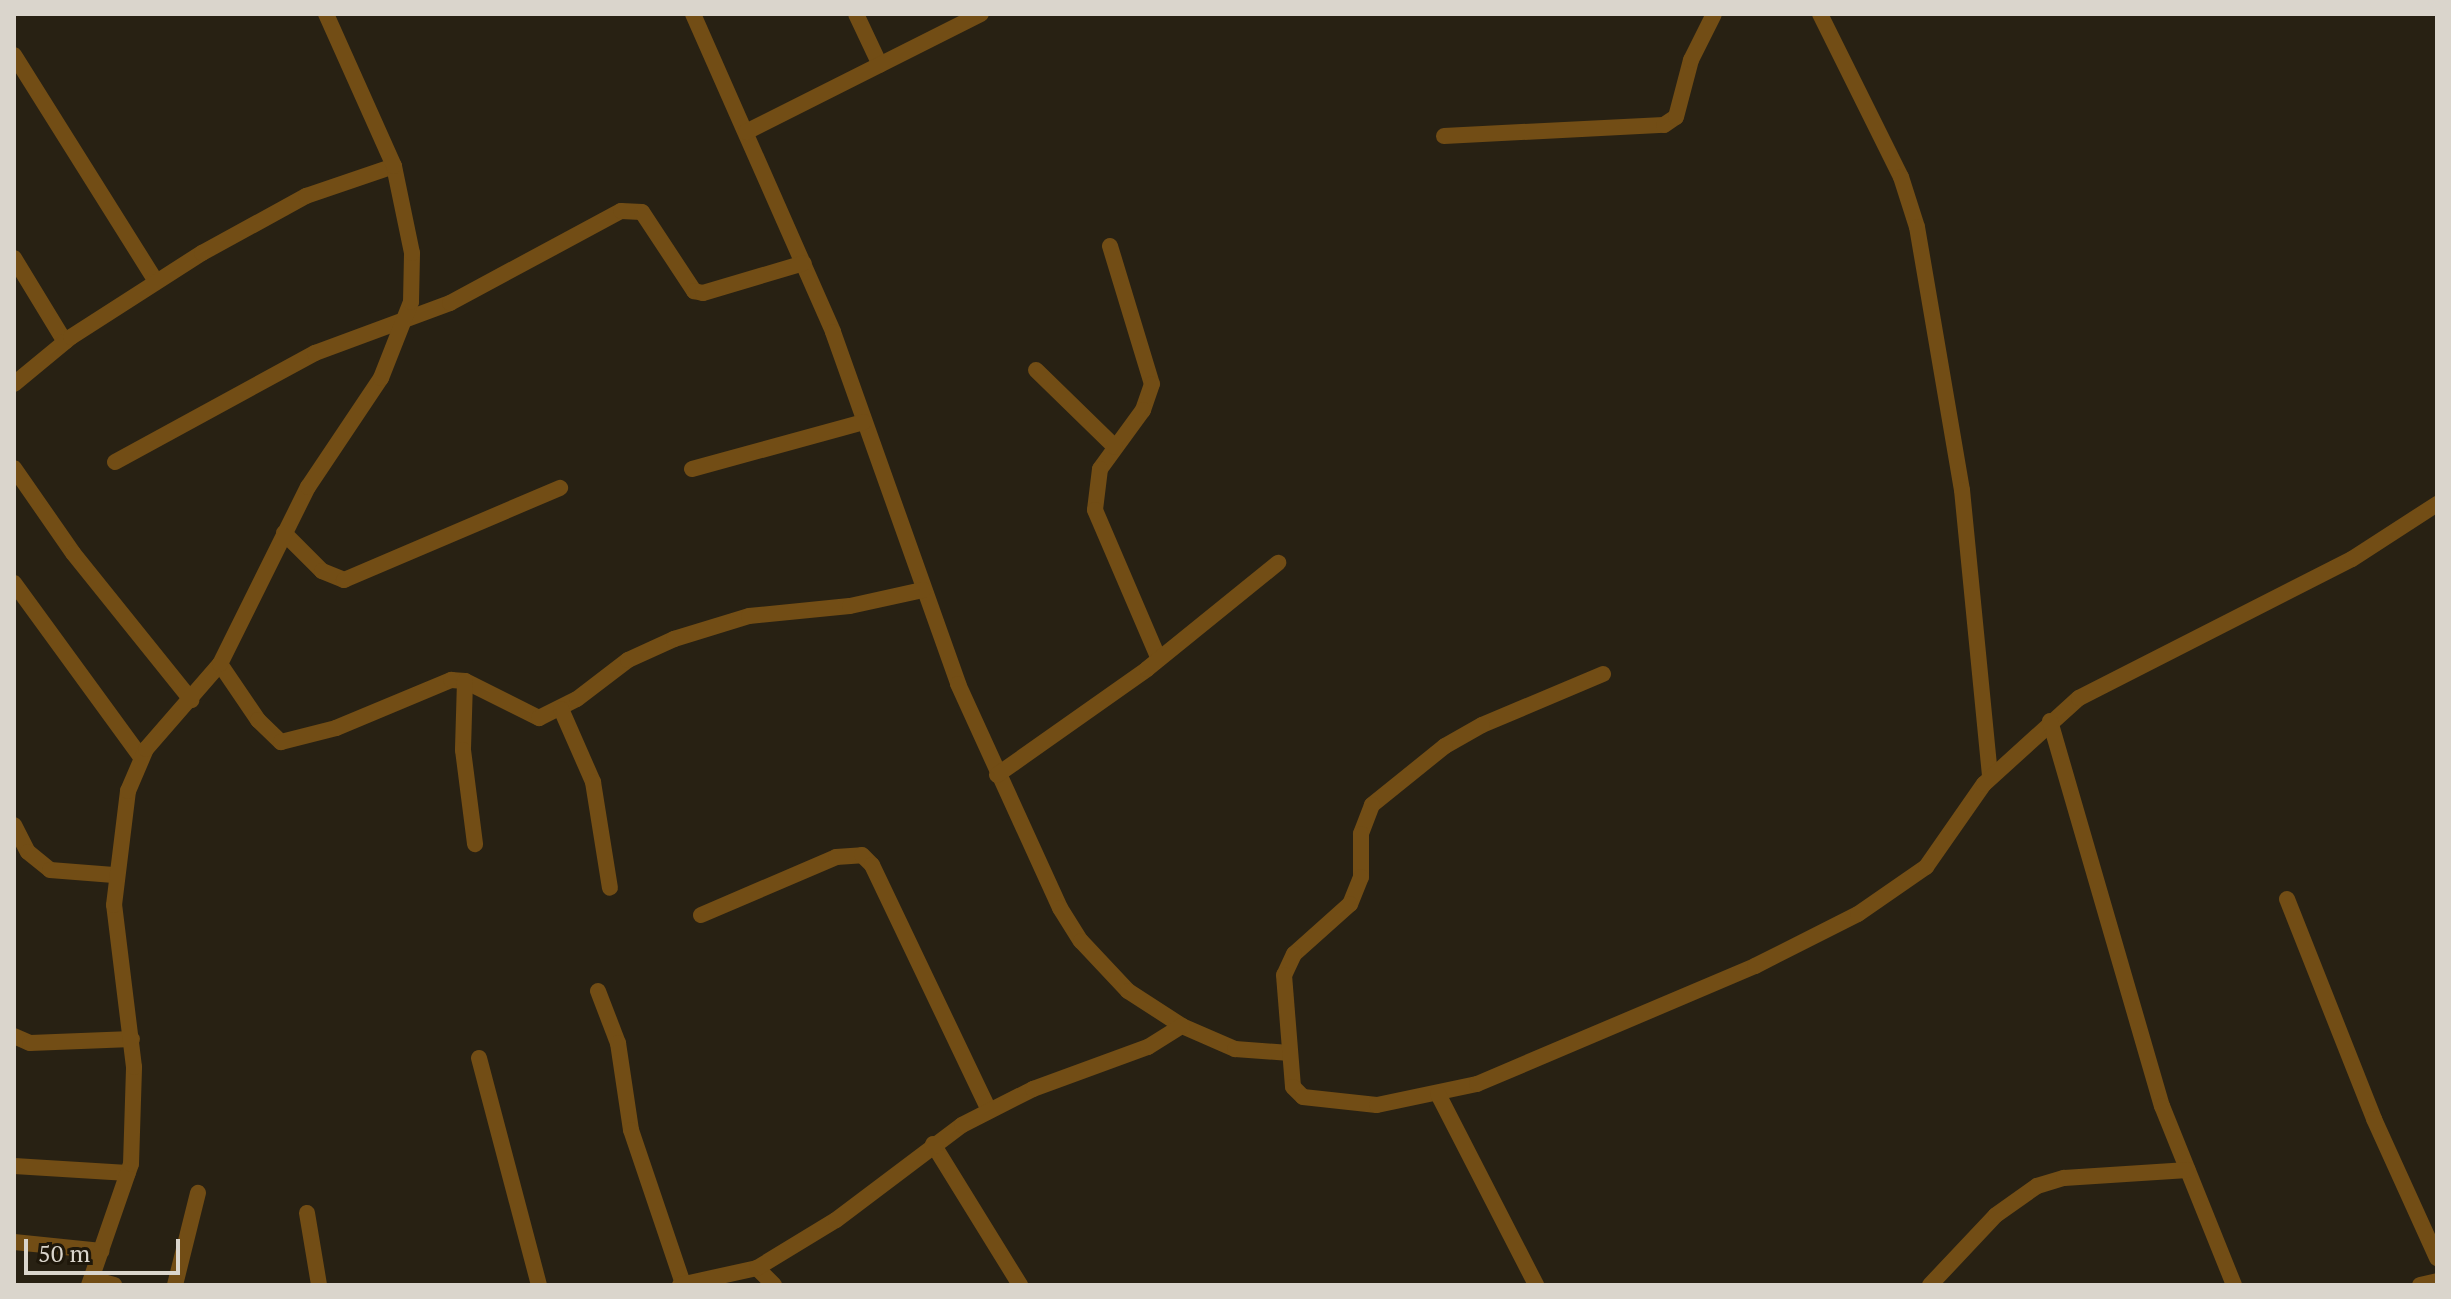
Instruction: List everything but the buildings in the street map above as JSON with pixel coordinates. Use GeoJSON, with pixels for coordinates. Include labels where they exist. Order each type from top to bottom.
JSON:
{"type":"FeatureCollection","features":[{"type":"Feature","properties":{"kind":"street"},"geometry":{"type":"LineString","coordinates":[[114,1285],[90,1282],[128,1173],[134,1121],[132,1039],[114,875],[128,791],[141,757],[220,664],[308,487],[381,378],[411,302],[412,253],[394,166],[326,14]]}},
{"type":"Feature","properties":{"kind":"street"},"geometry":{"type":"LineString","coordinates":[[693,14],[804,263],[923,590],[997,775],[1081,941],[1128,991],[1182,1026],[1235,1049],[1290,1053]]}},
{"type":"Feature","properties":{"kind":"street"},"geometry":{"type":"LineString","coordinates":[[856,14],[880,65]]}},
{"type":"Feature","properties":{"kind":"street"},"geometry":{"type":"LineString","coordinates":[[746,132],[981,14]]}},
{"type":"Feature","properties":{"kind":"street"},"geometry":{"type":"LineString","coordinates":[[1444,136],[1664,125],[1676,117],[1691,60],[1714,14]]}},
{"type":"Feature","properties":{"kind":"street"},"geometry":{"type":"LineString","coordinates":[[1820,14],[1895,163],[1917,227],[1962,490],[1990,778]]}},
{"type":"Feature","properties":{"kind":"street"},"geometry":{"type":"LineString","coordinates":[[14,55],[156,281]]}},
{"type":"Feature","properties":{"kind":"street"},"geometry":{"type":"LineString","coordinates":[[14,384],[65,342],[156,281],[306,196],[394,166]]}},
{"type":"Feature","properties":{"kind":"street"},"geometry":{"type":"LineString","coordinates":[[115,462],[315,353],[450,303],[621,211],[634,209],[654,224],[694,291],[703,293],[804,263]]}},
{"type":"Feature","properties":{"kind":"street"},"geometry":{"type":"LineString","coordinates":[[1110,246],[1152,384],[1143,410],[1100,469],[1095,510],[1159,659]]}},
{"type":"Feature","properties":{"kind":"street"},"geometry":{"type":"LineString","coordinates":[[14,258],[65,342]]}},
{"type":"Feature","properties":{"kind":"street"},"geometry":{"type":"LineString","coordinates":[[1036,370],[1115,447]]}},
{"type":"Feature","properties":{"kind":"street"},"geometry":{"type":"LineString","coordinates":[[692,469],[864,422]]}},
{"type":"Feature","properties":{"kind":"street"},"geometry":{"type":"LineString","coordinates":[[14,468],[94,581],[191,700]]}},
{"type":"Feature","properties":{"kind":"street"},"geometry":{"type":"LineString","coordinates":[[284,533],[322,571],[344,580],[560,488]]}},
{"type":"Feature","properties":{"kind":"street"},"geometry":{"type":"LineString","coordinates":[[1603,674],[1482,725],[1445,746],[1372,805],[1361,834],[1361,877],[1350,904],[1294,954],[1284,975],[1293,1087],[1313,1102],[1377,1105],[1438,1094],[1532,1062],[1755,966],[1858,914],[1926,867],[1990,778],[2079,698],[2352,559],[2437,504]]}},
{"type":"Feature","properties":{"kind":"street"},"geometry":{"type":"LineString","coordinates":[[997,775],[1159,659],[1278,563]]}},
{"type":"Feature","properties":{"kind":"street"},"geometry":{"type":"LineString","coordinates":[[14,583],[141,757]]}},
{"type":"Feature","properties":{"kind":"street"},"geometry":{"type":"LineString","coordinates":[[220,664],[258,720],[281,742],[336,728],[439,683],[465,681],[527,716],[539,718],[561,709],[628,660],[674,639],[749,616],[850,606],[923,590]]}},
{"type":"Feature","properties":{"kind":"street"},"geometry":{"type":"LineString","coordinates":[[465,681],[463,750],[475,844]]}},
{"type":"Feature","properties":{"kind":"street"},"geometry":{"type":"LineString","coordinates":[[561,709],[593,782],[610,888]]}},
{"type":"Feature","properties":{"kind":"street"},"geometry":{"type":"LineString","coordinates":[[2050,721],[2115,955],[2188,1170],[2234,1285]]}},
{"type":"Feature","properties":{"kind":"street"},"geometry":{"type":"LineString","coordinates":[[14,825],[28,852],[50,870],[114,875]]}},
{"type":"Feature","properties":{"kind":"street"},"geometry":{"type":"LineString","coordinates":[[701,915],[836,857],[862,855],[872,865],[989,1110]]}},
{"type":"Feature","properties":{"kind":"street"},"geometry":{"type":"LineString","coordinates":[[2287,899],[2374,1119],[2437,1258]]}},
{"type":"Feature","properties":{"kind":"street"},"geometry":{"type":"LineString","coordinates":[[598,991],[618,1043],[631,1130],[682,1285],[757,1268],[836,1220],[933,1144],[989,1110],[1137,1051],[1182,1026]]}},
{"type":"Feature","properties":{"kind":"street"},"geometry":{"type":"LineString","coordinates":[[14,1036],[30,1043],[132,1039]]}},
{"type":"Feature","properties":{"kind":"street"},"geometry":{"type":"LineString","coordinates":[[479,1058],[539,1285]]}},
{"type":"Feature","properties":{"kind":"street"},"geometry":{"type":"LineString","coordinates":[[1438,1094],[1536,1285]]}},
{"type":"Feature","properties":{"kind":"street"},"geometry":{"type":"LineString","coordinates":[[933,1144],[1020,1285]]}},
{"type":"Feature","properties":{"kind":"street"},"geometry":{"type":"LineString","coordinates":[[14,1166],[128,1173]]}},
{"type":"Feature","properties":{"kind":"street"},"geometry":{"type":"LineString","coordinates":[[1930,1285],[1996,1215],[2037,1186],[2064,1178],[2188,1170]]}},
{"type":"Feature","properties":{"kind":"street"},"geometry":{"type":"LineString","coordinates":[[175,1285],[198,1193]]}},
{"type":"Feature","properties":{"kind":"street"},"geometry":{"type":"LineString","coordinates":[[307,1213],[319,1285]]}},
{"type":"Feature","properties":{"kind":"street"},"geometry":{"type":"LineString","coordinates":[[14,1242],[102,1251]]}},
{"type":"Feature","properties":{"kind":"street"},"geometry":{"type":"LineString","coordinates":[[757,1268],[774,1285]]}},
{"type":"Feature","properties":{"kind":"street"},"geometry":{"type":"LineString","coordinates":[[2420,1285],[2437,1281]]}}]}
